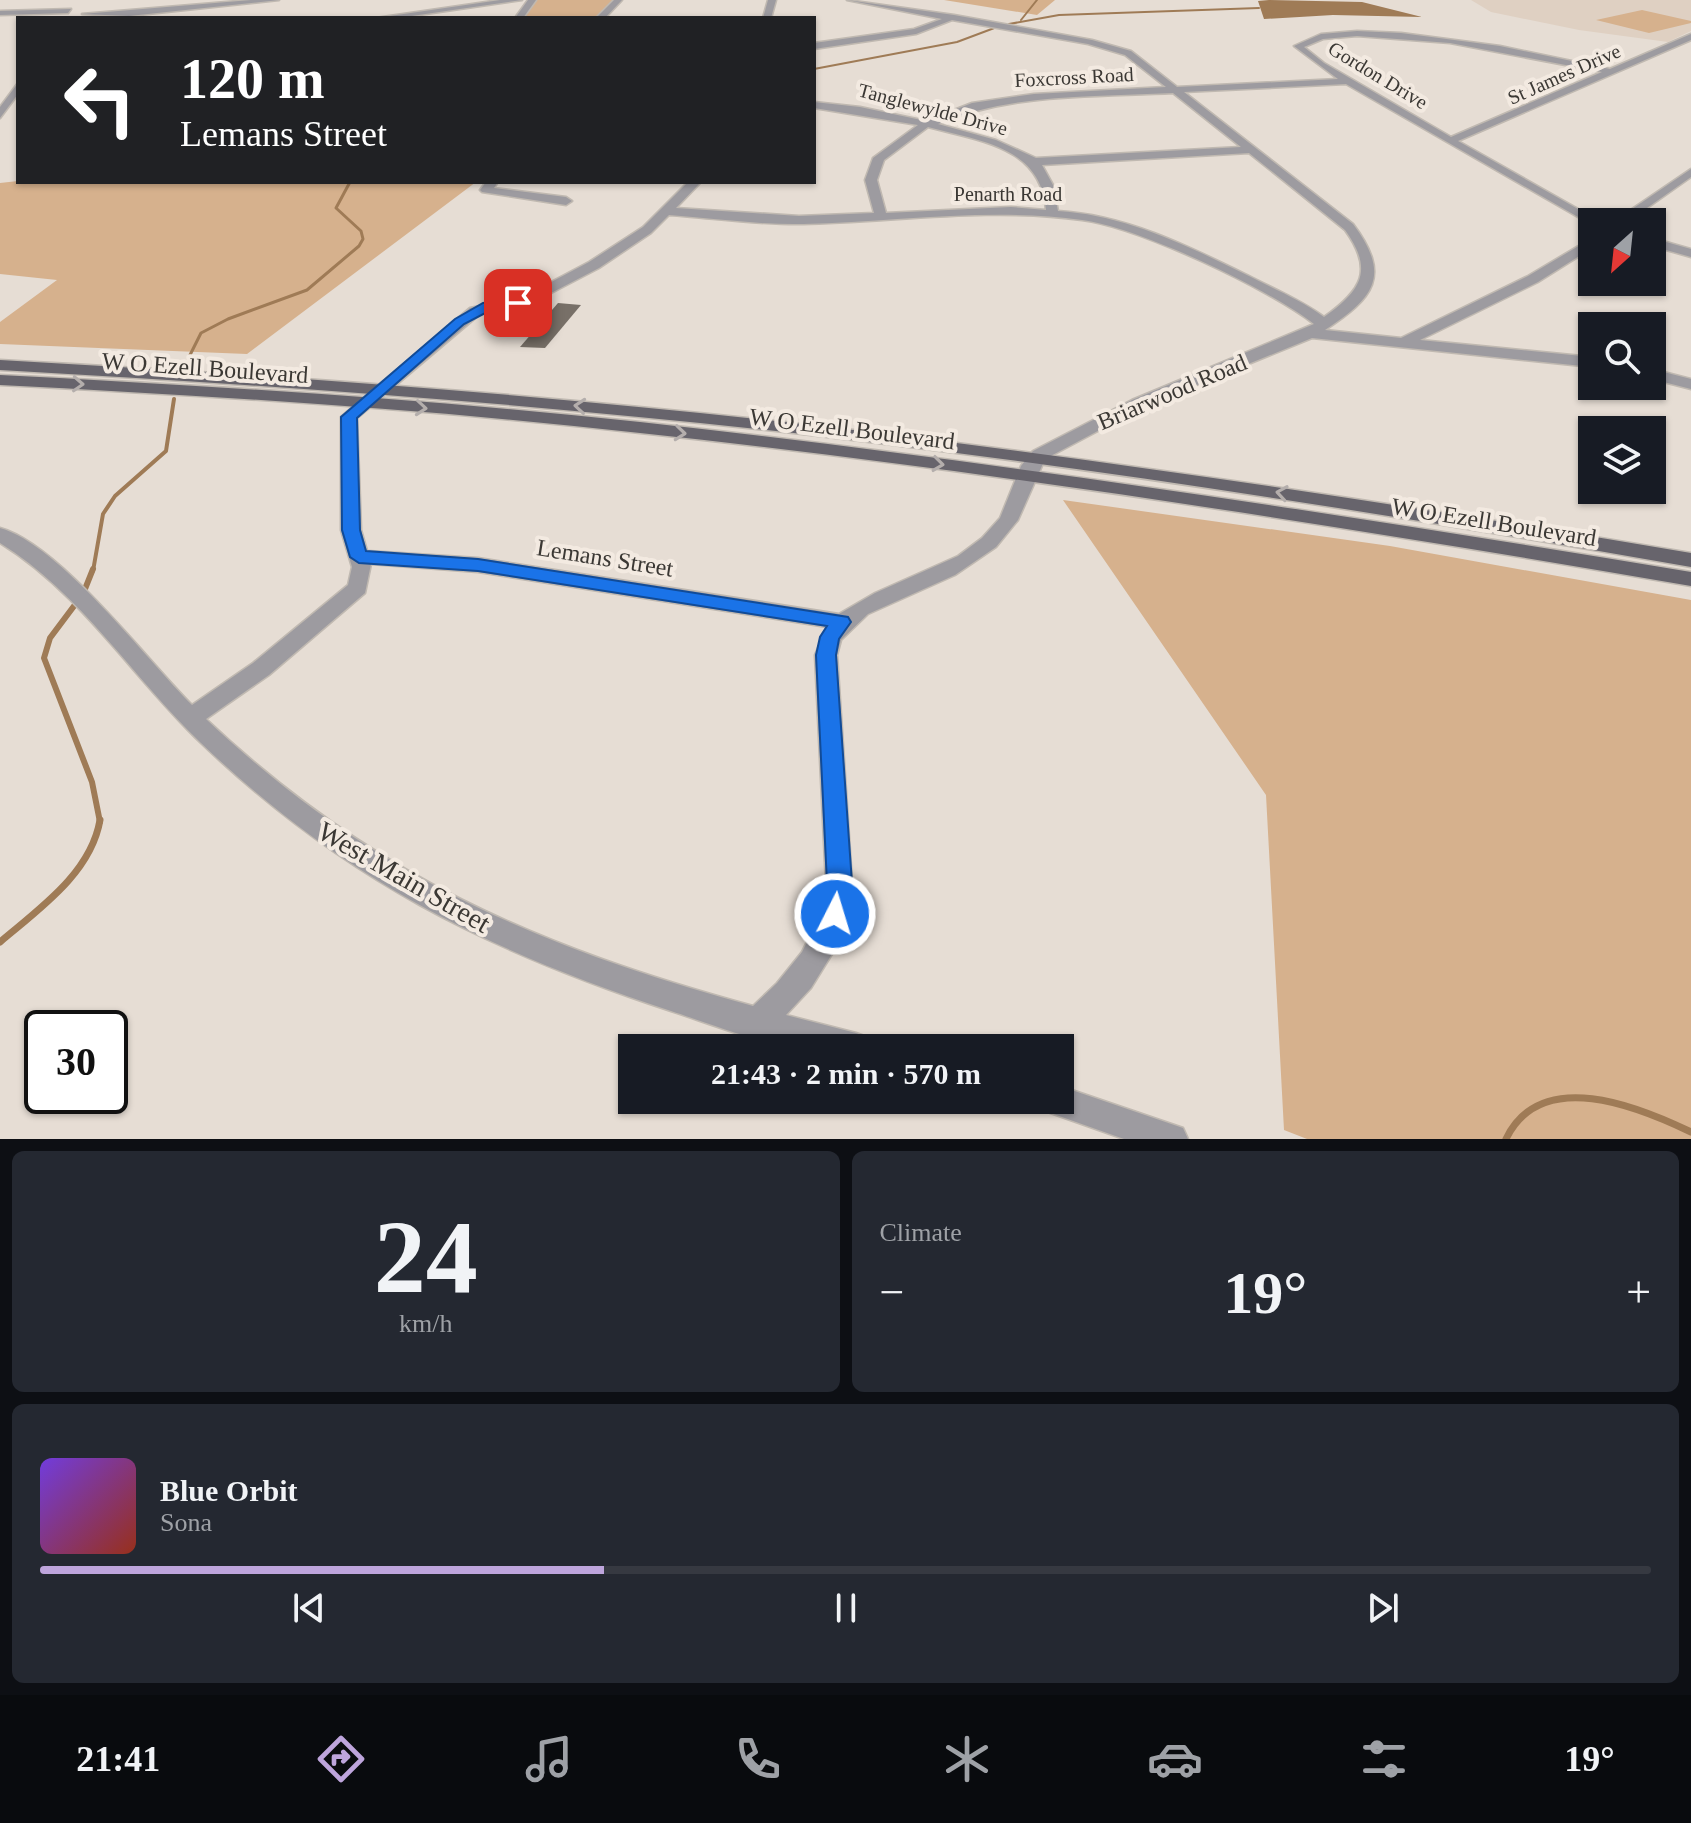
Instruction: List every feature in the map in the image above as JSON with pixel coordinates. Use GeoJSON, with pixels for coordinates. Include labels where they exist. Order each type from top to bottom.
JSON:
{"type":"FeatureCollection","features":[{"type":"Feature","properties":{"kind":"main road","name":"W O Ezell Boulevard"},"geometry":{"type":"LineString","coordinates":[[0,365],[385,389],[629,411],[1031,466],[1331,501],[1691,560]]}},
{"type":"Feature","properties":{"kind":"main road","name":"W O Ezell Boulevard"},"geometry":{"type":"LineString","coordinates":[[0,380],[368,403],[1031,466],[1691,579]]}},
{"type":"Feature","properties":{"kind":"main road"},"geometry":{"type":"LineString","coordinates":[[1331,501],[1339,521]]}},
{"type":"Feature","properties":{"kind":"street"},"geometry":{"type":"LineString","coordinates":[[86,14],[129,14],[275,0]]}},
{"type":"Feature","properties":{"kind":"street"},"geometry":{"type":"LineString","coordinates":[[395,16],[518,0]]}},
{"type":"Feature","properties":{"kind":"street"},"geometry":{"type":"LineString","coordinates":[[602,16],[618,0]]}},
{"type":"Feature","properties":{"kind":"street","name":"Briarwood Road"},"geometry":{"type":"LineString","coordinates":[[851,0],[1050,34],[1128,53],[1349,227],[1366,251],[1369,276],[1365,288],[1344,313],[1317,328],[1120,414],[1031,466]]}},
{"type":"Feature","properties":{"kind":"street"},"geometry":{"type":"LineString","coordinates":[[21,12],[48,2],[68,11]]}},
{"type":"Feature","properties":{"kind":"street"},"geometry":{"type":"LineString","coordinates":[[0,15],[68,11],[96,16]]}},
{"type":"Feature","properties":{"kind":"street"},"geometry":{"type":"LineString","coordinates":[[816,46],[916,31],[956,17]]}},
{"type":"Feature","properties":{"kind":"street"},"geometry":{"type":"LineString","coordinates":[[1039,41],[1050,34]]}},
{"type":"Feature","properties":{"kind":"street","name":"Gordon Drive"},"geometry":{"type":"LineString","coordinates":[[1578,213],[1450,141],[1298,48],[1318,38],[1349,35],[1434,39],[1504,48],[1613,72]]}},
{"type":"Feature","properties":{"kind":"street","name":"St James Drive"},"geometry":{"type":"LineString","coordinates":[[1450,141],[1691,37]]}},
{"type":"Feature","properties":{"kind":"street"},"geometry":{"type":"LineString","coordinates":[[0,115],[16,80]]}},
{"type":"Feature","properties":{"kind":"street","name":"Foxcross Road"},"geometry":{"type":"LineString","coordinates":[[881,217],[871,180],[872,169],[890,148],[954,111],[996,100],[1349,81]]}},
{"type":"Feature","properties":{"kind":"street","name":"Tanglewylde Drive"},"geometry":{"type":"LineString","coordinates":[[816,105],[854,107],[925,125],[999,146],[1033,162]]}},
{"type":"Feature","properties":{"kind":"street"},"geometry":{"type":"LineString","coordinates":[[1052,212],[1048,187],[1033,162],[1252,150]]}},
{"type":"Feature","properties":{"kind":"street"},"geometry":{"type":"LineString","coordinates":[[1639,208],[1691,172]]}},
{"type":"Feature","properties":{"kind":"street"},"geometry":{"type":"LineString","coordinates":[[490,184],[486,190],[566,201]]}},
{"type":"Feature","properties":{"kind":"street"},"geometry":{"type":"LineString","coordinates":[[191,718],[261,669],[349,599],[362,577],[350,519],[349,417],[385,389],[438,338],[475,311],[525,301],[561,283],[632,241],[668,211],[693,184]]}},
{"type":"Feature","properties":{"kind":"street","name":"Penarth Road"},"geometry":{"type":"LineString","coordinates":[[668,211],[767,219],[1052,212],[1101,219],[1133,228],[1304,309],[1317,328],[1402,343],[1578,361]]}},
{"type":"Feature","properties":{"kind":"street"},"geometry":{"type":"LineString","coordinates":[[1666,246],[1691,253]]}},
{"type":"Feature","properties":{"kind":"street"},"geometry":{"type":"LineString","coordinates":[[1402,343],[1533,279],[1578,251]]}},
{"type":"Feature","properties":{"kind":"street"},"geometry":{"type":"LineString","coordinates":[[1666,378],[1691,384]]}},
{"type":"Feature","properties":{"kind":"street"},"geometry":{"type":"LineString","coordinates":[[756,1023],[807,975],[824,945],[835,914],[839,883],[826,655],[830,637],[841,622],[886,597],[947,571],[984,547],[1008,521],[1031,466]]}},
{"type":"Feature","properties":{"kind":"street","name":"West Main Street"},"geometry":{"type":"LineString","coordinates":[[0,534],[73,591],[191,718],[272,793],[328,838],[420,892],[585,968],[800,1034]]}},
{"type":"Feature","properties":{"kind":"street","name":"Lemans Street"},"geometry":{"type":"LineString","coordinates":[[359,557],[478,565],[841,622]]}},
{"type":"Feature","properties":{"kind":"street"},"geometry":{"type":"LineString","coordinates":[[1074,1106],[1172,1139]]}},
{"type":"Feature","properties":{"kind":"shaded area"},"geometry":{"type":"Polygon","coordinates":[[[530,0],[618,0],[602,16],[516,16],[530,0]]]}},
{"type":"Feature","properties":{"kind":"shaded area"},"geometry":{"type":"Polygon","coordinates":[[[944,0],[1055,0],[1037,15],[944,0]]]}},
{"type":"Feature","properties":{"kind":"shaded area"},"geometry":{"type":"Polygon","coordinates":[[[1471,0],[1691,0],[1691,31],[1668,42],[1579,30],[1491,12],[1471,0]]]}},
{"type":"Feature","properties":{"kind":"shaded area"},"geometry":{"type":"Polygon","coordinates":[[[1258,1],[1362,2],[1422,17],[1333,15],[1264,19],[1258,1]]]}},
{"type":"Feature","properties":{"kind":"shaded area"},"geometry":{"type":"Polygon","coordinates":[[[1642,10],[1691,23],[1649,33],[1596,20],[1642,10]]]}},
{"type":"Feature","properties":{"kind":"shaded area"},"geometry":{"type":"Polygon","coordinates":[[[0,183],[473,184],[247,354],[0,344],[0,322],[57,280],[0,274],[0,183]]]}},
{"type":"Feature","properties":{"kind":"shaded area"},"geometry":{"type":"Polygon","coordinates":[[[1063,500],[1390,546],[1691,600],[1691,1139],[1307,1139],[1284,1130],[1266,795],[1063,500]]]}},
{"type":"Feature","properties":{"kind":"building"},"geometry":{"type":"Polygon","coordinates":[[[558,303],[581,305],[545,348],[520,347],[558,303]]]}},
{"type":"Feature","properties":{"kind":"waterway"},"geometry":{"type":"LineString","coordinates":[[1021,20],[1037,0]]}},
{"type":"Feature","properties":{"kind":"waterway"},"geometry":{"type":"LineString","coordinates":[[1009,24],[1059,15],[1259,8]]}},
{"type":"Feature","properties":{"kind":"waterway"},"geometry":{"type":"LineString","coordinates":[[816,69],[957,42],[997,27]]}},
{"type":"Feature","properties":{"kind":"waterway"},"geometry":{"type":"LineString","coordinates":[[183,369],[201,333],[228,319],[307,290],[359,246],[363,239],[361,231],[336,208],[349,184]]}},
{"type":"Feature","properties":{"kind":"waterway"},"geometry":{"type":"LineString","coordinates":[[93,571],[103,514],[115,496],[166,451],[174,399]]}},
{"type":"Feature","properties":{"kind":"waterway"},"geometry":{"type":"LineString","coordinates":[[83,594],[93,569]]}},
{"type":"Feature","properties":{"kind":"waterway"},"geometry":{"type":"LineString","coordinates":[[77,602],[50,638],[44,658],[92,782],[100,821]]}},
{"type":"Feature","properties":{"kind":"waterway"},"geometry":{"type":"LineString","coordinates":[[0,942],[46,903],[75,873],[95,839],[100,821]]}},
{"type":"Feature","properties":{"kind":"waterway"},"geometry":{"type":"LineString","coordinates":[[1506,1139],[1522,1117],[1542,1104],[1566,1098],[1619,1104],[1691,1132]]}},
{"type":"Feature","properties":{"kind":"route"},"geometry":{"type":"LineString","coordinates":[[518,303],[488,306],[475,311],[432,344],[385,389],[349,417],[351,530],[359,557],[431,559],[478,565],[841,622],[830,637],[826,655],[839,883],[835,914]]}}]}
